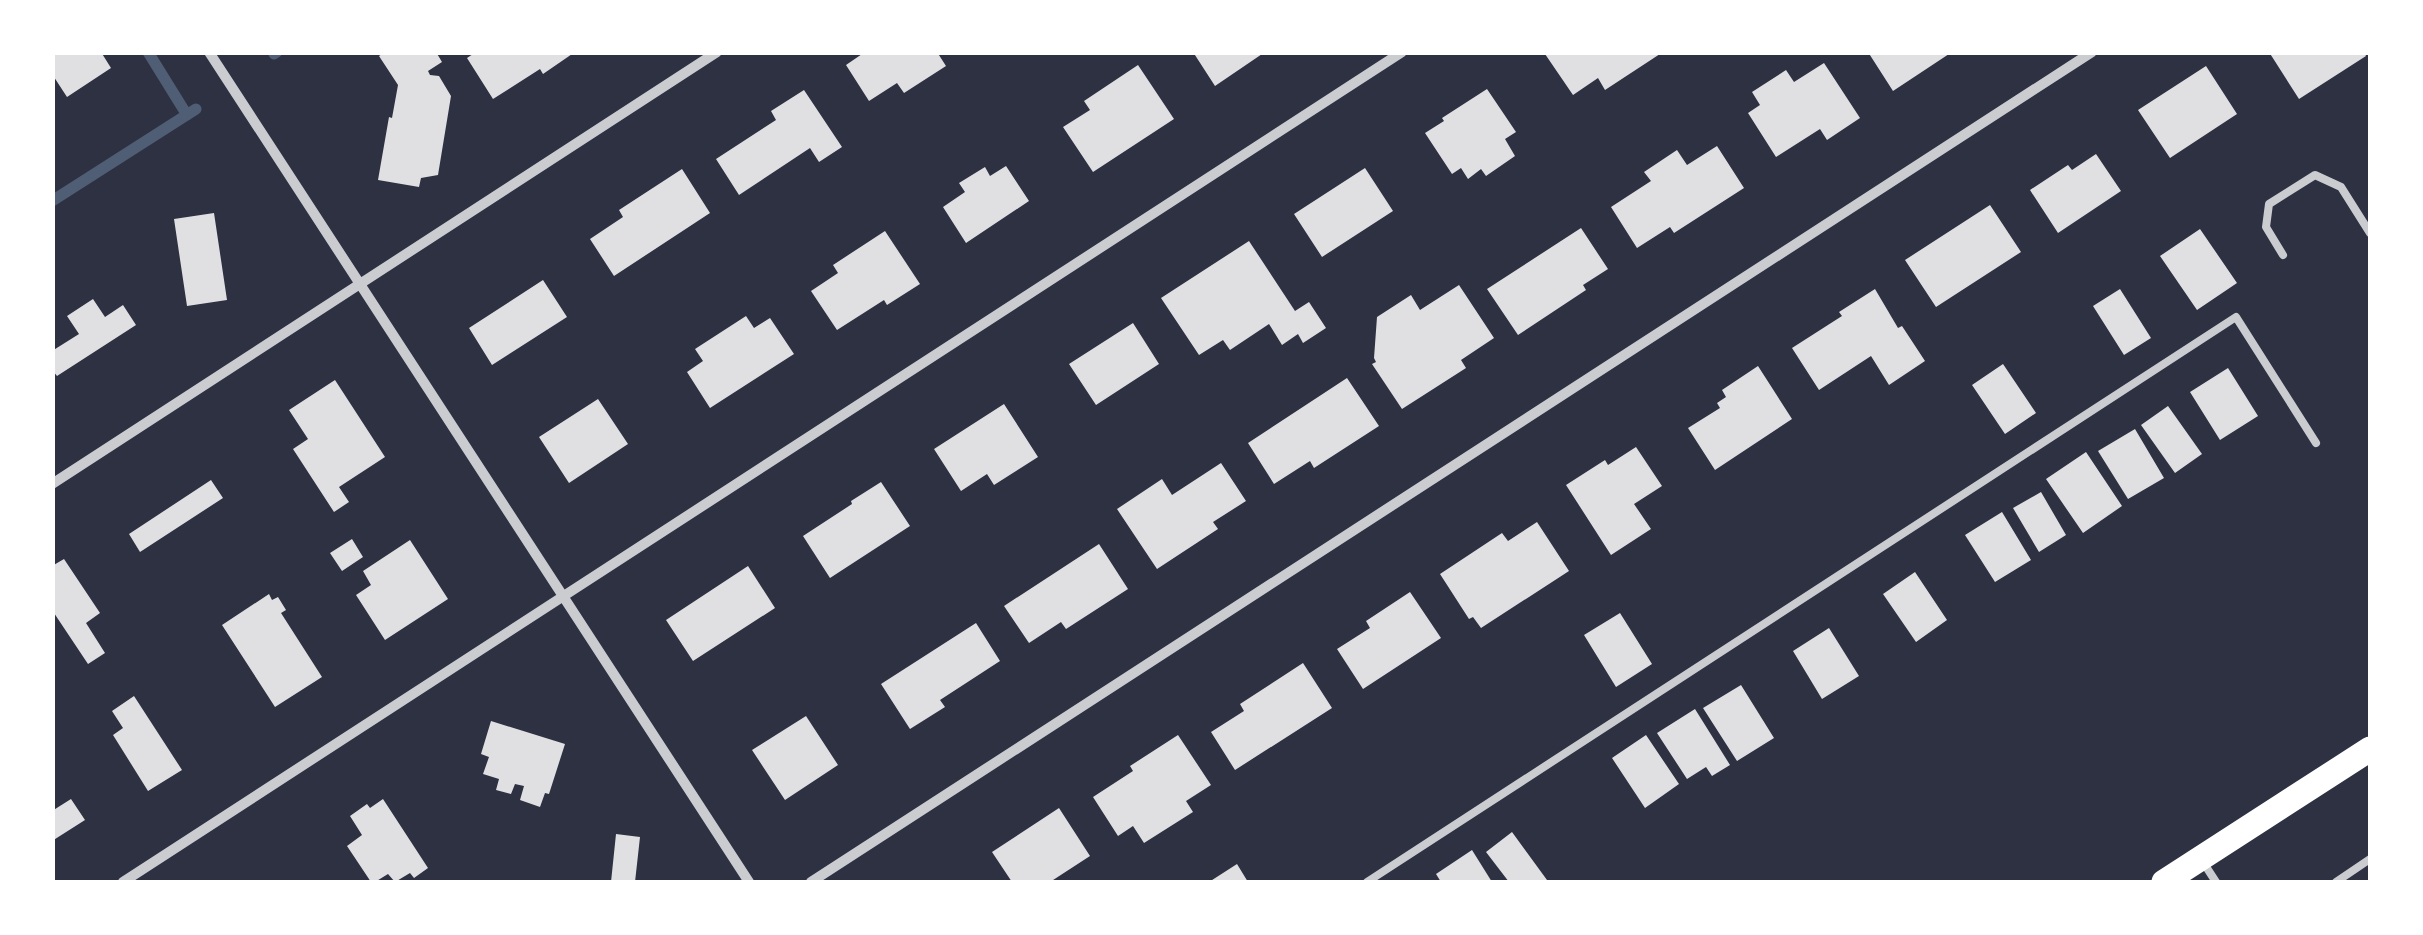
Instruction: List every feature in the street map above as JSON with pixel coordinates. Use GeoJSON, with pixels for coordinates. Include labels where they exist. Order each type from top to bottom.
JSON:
{"type":"FeatureCollection","features":[{"type":"Feature","properties":{"kind":"main road"},"geometry":{"type":"LineString","coordinates":[[2164,882],[2370,748]]}},
{"type":"Feature","properties":{"kind":"street"},"geometry":{"type":"LineString","coordinates":[[209,52],[749,882]]}},
{"type":"Feature","properties":{"kind":"street"},"geometry":{"type":"LineString","coordinates":[[52,484],[716,52]]}},
{"type":"Feature","properties":{"kind":"street"},"geometry":{"type":"LineString","coordinates":[[124,882],[1402,52]]}},
{"type":"Feature","properties":{"kind":"street"},"geometry":{"type":"LineString","coordinates":[[811,882],[2092,52]]}},
{"type":"Feature","properties":{"kind":"lane"},"geometry":{"type":"LineString","coordinates":[[2283,255],[2266,227],[2269,204],[2315,175],[2340,186],[2370,232]]}},
{"type":"Feature","properties":{"kind":"lane"},"geometry":{"type":"LineString","coordinates":[[1367,882],[2236,317],[2316,443]]}},
{"type":"Feature","properties":{"kind":"lane"},"geometry":{"type":"LineString","coordinates":[[2201,858],[2216,882]]}},
{"type":"Feature","properties":{"kind":"lane"},"geometry":{"type":"LineString","coordinates":[[2336,882],[2370,860]]}},
{"type":"Feature","properties":{"kind":"building"},"geometry":{"type":"Polygon","coordinates":[[[52,52],[101,52],[111,68],[67,97],[52,74],[52,52]]]}},
{"type":"Feature","properties":{"kind":"building"},"geometry":{"type":"Polygon","coordinates":[[[385,52],[436,52],[442,62],[428,71],[439,76],[451,96],[438,175],[421,178],[419,187],[378,180],[398,85],[379,56],[385,52]]]}},
{"type":"Feature","properties":{"kind":"building"},"geometry":{"type":"Polygon","coordinates":[[[476,52],[575,52],[543,74],[540,69],[493,99],[467,58],[476,52]]]}},
{"type":"Feature","properties":{"kind":"building"},"geometry":{"type":"Polygon","coordinates":[[[865,52],[937,52],[946,66],[904,93],[897,83],[869,101],[846,65],[865,52]]]}},
{"type":"Feature","properties":{"kind":"building"},"geometry":{"type":"Polygon","coordinates":[[[1193,52],[1265,52],[1215,86],[1193,52]]]}},
{"type":"Feature","properties":{"kind":"building"},"geometry":{"type":"Polygon","coordinates":[[[1547,52],[1663,52],[1605,90],[1598,78],[1573,95],[1547,52]]]}},
{"type":"Feature","properties":{"kind":"building"},"geometry":{"type":"Polygon","coordinates":[[[1868,52],[1952,52],[1893,91],[1868,52]]]}},
{"type":"Feature","properties":{"kind":"building"},"geometry":{"type":"Polygon","coordinates":[[[2269,52],[2364,52],[2366,56],[2299,99],[2269,52]]]}},
{"type":"Feature","properties":{"kind":"building"},"geometry":{"type":"Polygon","coordinates":[[[1824,63],[1860,118],[1827,140],[1820,129],[1776,157],[1748,113],[1760,105],[1752,92],[1786,70],[1794,82],[1824,63]]]}},
{"type":"Feature","properties":{"kind":"building"},"geometry":{"type":"Polygon","coordinates":[[[1138,65],[1174,119],[1093,172],[1063,127],[1090,110],[1084,101],[1138,65]]]}},
{"type":"Feature","properties":{"kind":"building"},"geometry":{"type":"Polygon","coordinates":[[[2206,66],[2237,114],[2170,158],[2138,110],[2206,66]]]}},
{"type":"Feature","properties":{"kind":"building"},"geometry":{"type":"Polygon","coordinates":[[[1487,89],[1516,132],[1505,139],[1515,156],[1486,176],[1481,169],[1468,179],[1461,168],[1452,174],[1425,133],[1487,89]]]}},
{"type":"Feature","properties":{"kind":"building"},"geometry":{"type":"Polygon","coordinates":[[[804,90],[842,147],[819,162],[810,148],[739,195],[716,159],[776,120],[771,111],[804,90]]]}},
{"type":"Feature","properties":{"kind":"building"},"geometry":{"type":"Polygon","coordinates":[[[1717,146],[1744,188],[1674,233],[1670,227],[1637,248],[1611,207],[1651,181],[1644,172],[1677,150],[1687,165],[1717,146]]]}},
{"type":"Feature","properties":{"kind":"building"},"geometry":{"type":"Polygon","coordinates":[[[2096,154],[2121,191],[2058,233],[2030,190],[2068,165],[2072,170],[2096,154]]]}},
{"type":"Feature","properties":{"kind":"building"},"geometry":{"type":"Polygon","coordinates":[[[1006,166],[1029,201],[966,243],[943,207],[965,192],[959,183],[985,167],[990,176],[1006,166]]]}},
{"type":"Feature","properties":{"kind":"building"},"geometry":{"type":"Polygon","coordinates":[[[1365,168],[1393,211],[1322,257],[1294,214],[1365,168]]]}},
{"type":"Feature","properties":{"kind":"building"},"geometry":{"type":"Polygon","coordinates":[[[682,169],[710,213],[614,276],[590,239],[623,217],[619,210],[682,169]]]}},
{"type":"Feature","properties":{"kind":"building"},"geometry":{"type":"Polygon","coordinates":[[[1990,205],[2021,252],[1936,307],[1905,260],[1990,205]]]}},
{"type":"Feature","properties":{"kind":"building"},"geometry":{"type":"Polygon","coordinates":[[[214,213],[227,300],[187,306],[174,219],[214,213]]]}},
{"type":"Feature","properties":{"kind":"building"},"geometry":{"type":"Polygon","coordinates":[[[1581,228],[1608,269],[1583,285],[1586,290],[1518,335],[1487,289],[1581,228]]]}},
{"type":"Feature","properties":{"kind":"building"},"geometry":{"type":"Polygon","coordinates":[[[2200,229],[2237,283],[2197,310],[2160,256],[2200,229]]]}},
{"type":"Feature","properties":{"kind":"building"},"geometry":{"type":"Polygon","coordinates":[[[885,231],[920,284],[887,305],[884,300],[837,330],[811,291],[838,273],[833,265],[885,231]]]}},
{"type":"Feature","properties":{"kind":"building"},"geometry":{"type":"Polygon","coordinates":[[[1249,241],[1295,311],[1309,302],[1326,328],[1303,343],[1298,334],[1282,345],[1269,324],[1230,350],[1223,340],[1199,355],[1161,298],[1249,241]]]}},
{"type":"Feature","properties":{"kind":"building"},"geometry":{"type":"Polygon","coordinates":[[[543,280],[567,317],[492,365],[469,328],[543,280]]]}},
{"type":"Feature","properties":{"kind":"building"},"geometry":{"type":"Polygon","coordinates":[[[1459,285],[1494,338],[1461,360],[1466,368],[1402,409],[1372,364],[1376,362],[1377,317],[1411,295],[1420,310],[1459,285]]]}},
{"type":"Feature","properties":{"kind":"building"},"geometry":{"type":"Polygon","coordinates":[[[1875,289],[1898,328],[1902,326],[1925,361],[1889,385],[1871,356],[1819,390],[1792,348],[1875,289]]]}},
{"type":"Feature","properties":{"kind":"building"},"geometry":{"type":"Polygon","coordinates":[[[2120,289],[2151,338],[2124,355],[2093,306],[2120,289]]]}},
{"type":"Feature","properties":{"kind":"building"},"geometry":{"type":"Polygon","coordinates":[[[93,299],[105,317],[123,305],[136,325],[57,376],[52,370],[52,351],[79,334],[67,316],[93,299]]]}},
{"type":"Feature","properties":{"kind":"building"},"geometry":{"type":"Polygon","coordinates":[[[746,316],[754,328],[770,318],[794,354],[710,408],[687,372],[703,361],[695,349],[746,316]]]}},
{"type":"Feature","properties":{"kind":"building"},"geometry":{"type":"Polygon","coordinates":[[[1133,323],[1159,364],[1096,405],[1069,364],[1133,323]]]}},
{"type":"Feature","properties":{"kind":"building"},"geometry":{"type":"Polygon","coordinates":[[[2003,364],[2036,413],[2005,434],[1972,385],[2003,364]]]}},
{"type":"Feature","properties":{"kind":"building"},"geometry":{"type":"Polygon","coordinates":[[[1758,366],[1792,419],[1715,470],[1688,428],[1720,408],[1717,403],[1726,397],[1722,390],[1758,366]]]}},
{"type":"Feature","properties":{"kind":"building"},"geometry":{"type":"Polygon","coordinates":[[[2228,368],[2258,416],[2220,440],[2190,392],[2228,368]]]}},
{"type":"Feature","properties":{"kind":"building"},"geometry":{"type":"Polygon","coordinates":[[[1347,378],[1379,426],[1314,468],[1310,461],[1274,484],[1248,443],[1347,378]]]}},
{"type":"Feature","properties":{"kind":"building"},"geometry":{"type":"Polygon","coordinates":[[[335,380],[385,457],[339,487],[349,502],[334,512],[293,449],[308,439],[289,410],[335,380]]]}},
{"type":"Feature","properties":{"kind":"building"},"geometry":{"type":"Polygon","coordinates":[[[598,399],[628,444],[569,483],[539,437],[598,399]]]}},
{"type":"Feature","properties":{"kind":"building"},"geometry":{"type":"Polygon","coordinates":[[[1004,404],[1038,457],[994,485],[987,474],[961,491],[934,449],[1004,404]]]}},
{"type":"Feature","properties":{"kind":"building"},"geometry":{"type":"Polygon","coordinates":[[[2168,406],[2202,454],[2175,473],[2141,425],[2168,406]]]}},
{"type":"Feature","properties":{"kind":"building"},"geometry":{"type":"Polygon","coordinates":[[[2135,429],[2164,478],[2128,499],[2098,451],[2135,429]]]}},
{"type":"Feature","properties":{"kind":"building"},"geometry":{"type":"Polygon","coordinates":[[[1636,447],[1662,486],[1634,504],[1651,529],[1611,555],[1566,485],[1605,460],[1608,465],[1636,447]]]}},
{"type":"Feature","properties":{"kind":"building"},"geometry":{"type":"Polygon","coordinates":[[[2086,452],[2122,506],[2083,533],[2046,479],[2086,452]]]}},
{"type":"Feature","properties":{"kind":"building"},"geometry":{"type":"Polygon","coordinates":[[[1221,463],[1246,501],[1213,522],[1218,529],[1157,569],[1117,509],[1162,479],[1172,495],[1221,463]]]}},
{"type":"Feature","properties":{"kind":"building"},"geometry":{"type":"Polygon","coordinates":[[[211,480],[223,498],[140,552],[129,534],[211,480]]]}},
{"type":"Feature","properties":{"kind":"building"},"geometry":{"type":"Polygon","coordinates":[[[881,482],[910,526],[830,578],[803,536],[881,482]]]}},
{"type":"Feature","properties":{"kind":"building"},"geometry":{"type":"Polygon","coordinates":[[[2041,492],[2066,535],[2039,552],[2013,508],[2041,492]]]}},
{"type":"Feature","properties":{"kind":"building"},"geometry":{"type":"Polygon","coordinates":[[[2002,512],[2031,560],[1995,582],[1965,535],[2002,512]]]}},
{"type":"Feature","properties":{"kind":"building"},"geometry":{"type":"Polygon","coordinates":[[[1537,522],[1569,571],[1481,628],[1473,617],[1469,619],[1440,574],[1502,533],[1508,541],[1537,522]]]}},
{"type":"Feature","properties":{"kind":"building"},"geometry":{"type":"Polygon","coordinates":[[[352,539],[363,557],[342,571],[330,553],[352,539]]]}},
{"type":"Feature","properties":{"kind":"building"},"geometry":{"type":"Polygon","coordinates":[[[410,540],[448,599],[385,640],[356,595],[371,585],[363,571],[410,540]]]}},
{"type":"Feature","properties":{"kind":"building"},"geometry":{"type":"Polygon","coordinates":[[[1099,544],[1128,589],[1066,629],[1061,622],[1029,643],[1004,606],[1099,544]]]}},
{"type":"Feature","properties":{"kind":"building"},"geometry":{"type":"Polygon","coordinates":[[[64,559],[100,613],[86,623],[105,653],[88,664],[52,610],[52,566],[64,559]]]}},
{"type":"Feature","properties":{"kind":"building"},"geometry":{"type":"Polygon","coordinates":[[[748,566],[775,608],[693,661],[666,620],[748,566]]]}},
{"type":"Feature","properties":{"kind":"building"},"geometry":{"type":"Polygon","coordinates":[[[1915,572],[1947,620],[1916,642],[1883,594],[1915,572]]]}},
{"type":"Feature","properties":{"kind":"building"},"geometry":{"type":"Polygon","coordinates":[[[1410,592],[1441,638],[1363,689],[1337,649],[1370,628],[1366,621],[1410,592]]]}},
{"type":"Feature","properties":{"kind":"building"},"geometry":{"type":"Polygon","coordinates":[[[269,594],[272,600],[278,597],[286,610],[281,613],[322,677],[275,707],[222,625],[269,594]]]}},
{"type":"Feature","properties":{"kind":"building"},"geometry":{"type":"Polygon","coordinates":[[[1620,613],[1652,664],[1616,687],[1584,635],[1620,613]]]}},
{"type":"Feature","properties":{"kind":"building"},"geometry":{"type":"Polygon","coordinates":[[[976,623],[1000,661],[940,700],[945,707],[910,729],[881,684],[976,623]]]}},
{"type":"Feature","properties":{"kind":"building"},"geometry":{"type":"Polygon","coordinates":[[[1829,628],[1859,676],[1822,699],[1793,651],[1829,628]]]}},
{"type":"Feature","properties":{"kind":"building"},"geometry":{"type":"Polygon","coordinates":[[[1303,663],[1332,708],[1235,770],[1211,732],[1244,711],[1240,704],[1303,663]]]}},
{"type":"Feature","properties":{"kind":"building"},"geometry":{"type":"Polygon","coordinates":[[[1741,685],[1774,738],[1737,761],[1703,708],[1741,685]]]}},
{"type":"Feature","properties":{"kind":"building"},"geometry":{"type":"Polygon","coordinates":[[[134,696],[182,770],[148,791],[113,735],[123,728],[112,711],[134,696]]]}},
{"type":"Feature","properties":{"kind":"building"},"geometry":{"type":"Polygon","coordinates":[[[1695,709],[1730,765],[1712,776],[1706,767],[1687,779],[1657,733],[1695,709]]]}},
{"type":"Feature","properties":{"kind":"building"},"geometry":{"type":"Polygon","coordinates":[[[806,716],[838,765],[785,800],[752,750],[806,716]]]}},
{"type":"Feature","properties":{"kind":"building"},"geometry":{"type":"Polygon","coordinates":[[[491,721],[565,744],[549,794],[545,793],[540,807],[520,800],[524,786],[515,784],[511,794],[496,790],[499,779],[483,774],[489,757],[481,754],[491,721]]]}},
{"type":"Feature","properties":{"kind":"building"},"geometry":{"type":"Polygon","coordinates":[[[1178,735],[1211,785],[1186,801],[1193,812],[1144,843],[1133,826],[1118,836],[1093,797],[1133,771],[1130,766],[1178,735]]]}},
{"type":"Feature","properties":{"kind":"building"},"geometry":{"type":"Polygon","coordinates":[[[1646,735],[1679,784],[1645,808],[1612,758],[1646,735]]]}},
{"type":"Feature","properties":{"kind":"building"},"geometry":{"type":"Polygon","coordinates":[[[71,799],[85,820],[52,841],[52,811],[71,799]]]}},
{"type":"Feature","properties":{"kind":"building"},"geometry":{"type":"Polygon","coordinates":[[[383,799],[428,868],[414,878],[410,873],[395,882],[388,874],[371,882],[347,846],[362,835],[350,816],[383,799]]]}},
{"type":"Feature","properties":{"kind":"building"},"geometry":{"type":"Polygon","coordinates":[[[1059,808],[1090,856],[1050,882],[1012,882],[992,852],[1059,808]]]}},
{"type":"Feature","properties":{"kind":"building"},"geometry":{"type":"Polygon","coordinates":[[[1512,832],[1547,880],[1509,882],[1486,852],[1512,832]]]}},
{"type":"Feature","properties":{"kind":"building"},"geometry":{"type":"Polygon","coordinates":[[[616,834],[640,837],[635,882],[611,882],[616,834]]]}},
{"type":"Feature","properties":{"kind":"building"},"geometry":{"type":"Polygon","coordinates":[[[1472,850],[1492,882],[1441,882],[1436,874],[1472,850]]]}},
{"type":"Feature","properties":{"kind":"building"},"geometry":{"type":"Polygon","coordinates":[[[1237,864],[1248,882],[1209,882],[1237,864]]]}},
{"type":"Feature","properties":{"kind":"waterway"},"geometry":{"type":"LineString","coordinates":[[148,52],[187,115]]}},
{"type":"Feature","properties":{"kind":"waterway"},"geometry":{"type":"LineString","coordinates":[[52,201],[196,109]]}}]}
